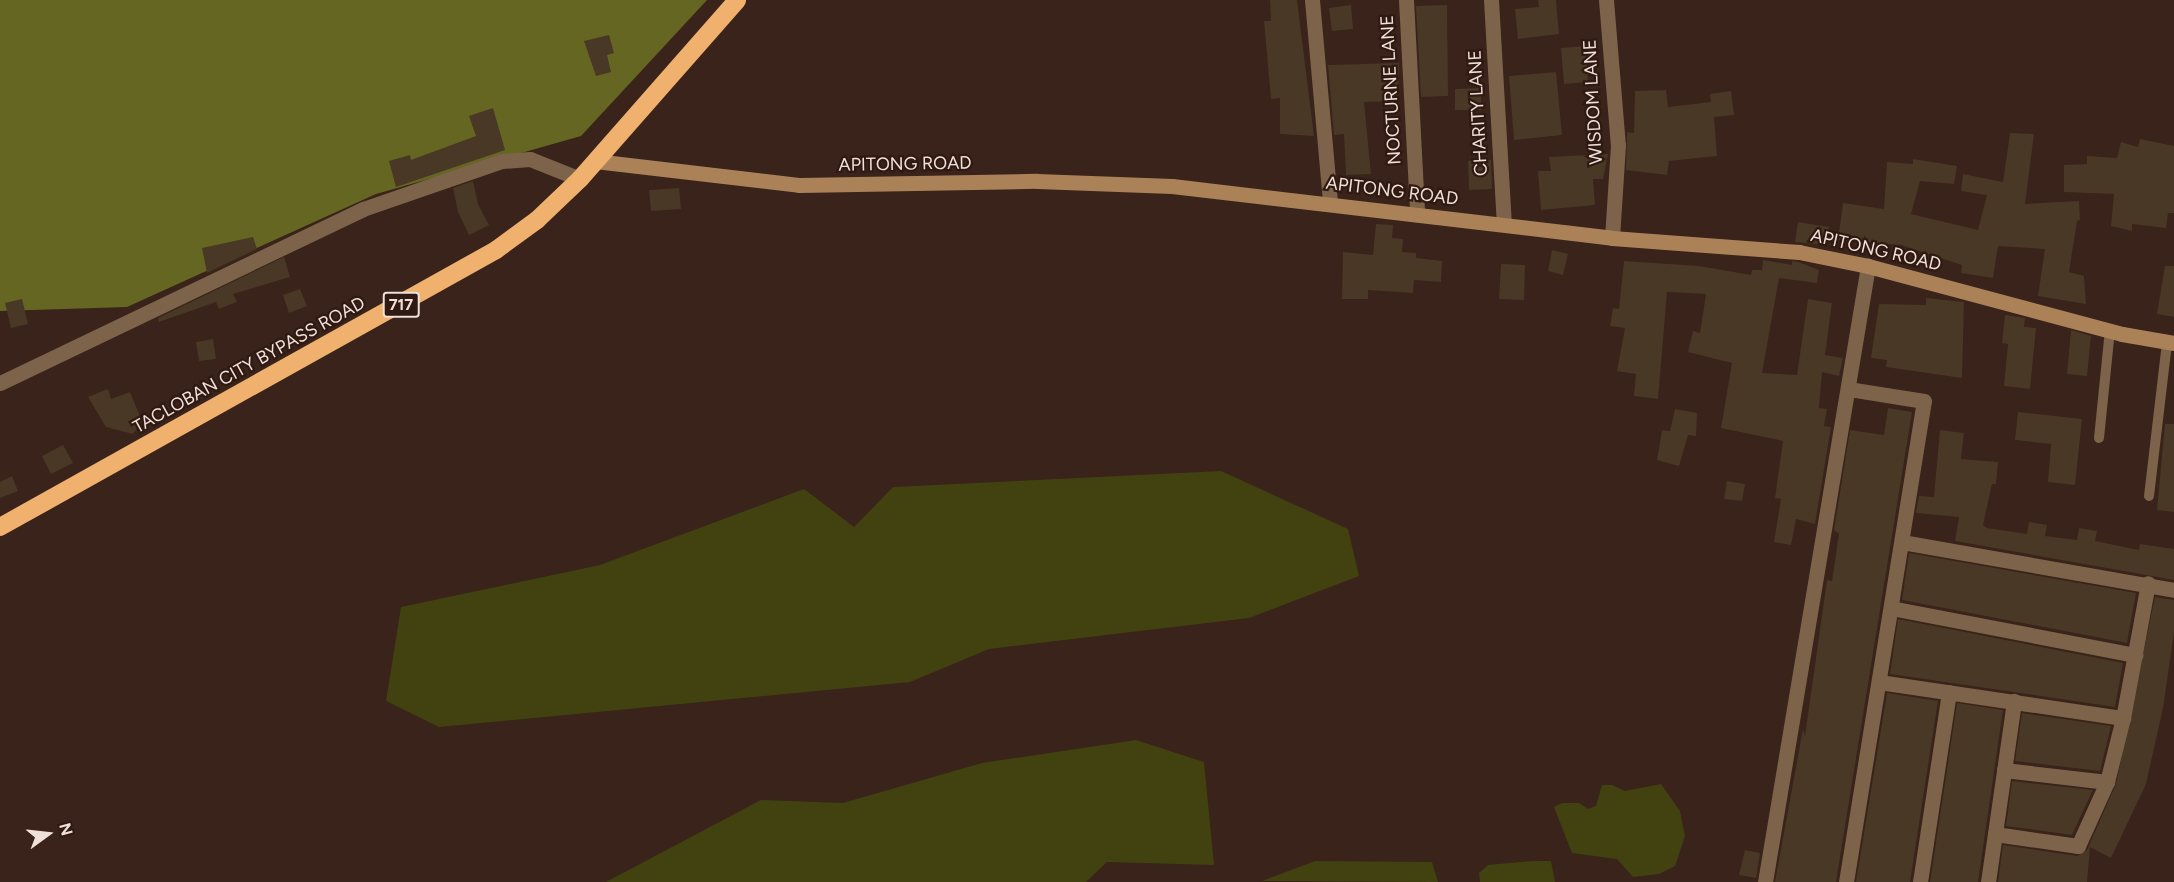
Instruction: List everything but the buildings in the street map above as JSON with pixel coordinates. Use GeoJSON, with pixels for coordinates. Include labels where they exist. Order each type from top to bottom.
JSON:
{"type":"FeatureCollection","features":[{"type":"Feature","properties":{"kind":"highway","name":"TACLOBAN CITY BYPASS ROAD"},"geometry":{"type":"LineString","coordinates":[[0,527],[496,250],[537,220],[580,179],[737,0]]}},
{"type":"Feature","properties":{"kind":"street"},"geometry":{"type":"LineString","coordinates":[[1312,0],[1330,203]]}},
{"type":"Feature","properties":{"kind":"street","name":"NOCTURNE LANE"},"geometry":{"type":"LineString","coordinates":[[1406,0],[1417,213]]}},
{"type":"Feature","properties":{"kind":"street","name":"CHARITY LANE"},"geometry":{"type":"LineString","coordinates":[[1491,0],[1504,224]]}},
{"type":"Feature","properties":{"kind":"street","name":"WISDOM LANE"},"geometry":{"type":"LineString","coordinates":[[1606,0],[1618,145],[1612,238]]}},
{"type":"Feature","properties":{"kind":"street"},"geometry":{"type":"LineString","coordinates":[[0,383],[363,209],[502,161],[530,159],[580,179]]}},
{"type":"Feature","properties":{"kind":"street","name":"APITONG ROAD"},"geometry":{"type":"LineString","coordinates":[[595,161],[799,185],[1036,181],[1161,185],[1417,213],[1612,238],[1799,252],[1868,266],[2110,330],[2171,342]]}},
{"type":"Feature","properties":{"kind":"street"},"geometry":{"type":"LineString","coordinates":[[1765,882],[1868,266]]}},
{"type":"Feature","properties":{"kind":"street"},"geometry":{"type":"LineString","coordinates":[[1846,882],[1924,401],[1848,389]]}},
{"type":"Feature","properties":{"kind":"street"},"geometry":{"type":"LineString","coordinates":[[1902,542],[2148,583],[2174,590]]}},
{"type":"Feature","properties":{"kind":"street"},"geometry":{"type":"LineString","coordinates":[[1995,834],[2078,846],[2107,782],[2123,718],[2148,583]]}},
{"type":"Feature","properties":{"kind":"street"},"geometry":{"type":"LineString","coordinates":[[1891,608],[2136,654]]}},
{"type":"Feature","properties":{"kind":"street"},"geometry":{"type":"LineString","coordinates":[[1878,682],[2123,718]]}},
{"type":"Feature","properties":{"kind":"street"},"geometry":{"type":"LineString","coordinates":[[1920,882],[1949,692]]}},
{"type":"Feature","properties":{"kind":"street"},"geometry":{"type":"LineString","coordinates":[[1988,882],[2014,701]]}},
{"type":"Feature","properties":{"kind":"street"},"geometry":{"type":"LineString","coordinates":[[2004,770],[2107,782]]}},
{"type":"Feature","properties":{"kind":"lane"},"geometry":{"type":"LineString","coordinates":[[2099,438],[2110,330]]}},
{"type":"Feature","properties":{"kind":"lane"},"geometry":{"type":"LineString","coordinates":[[2149,496],[2171,342]]}},
{"type":"Feature","properties":{"kind":"shaded area"},"geometry":{"type":"Polygon","coordinates":[[[0,0],[707,0],[581,136],[376,194],[127,307],[0,311],[0,0]]]}},
{"type":"Feature","properties":{"kind":"shaded area"},"geometry":{"type":"Polygon","coordinates":[[[1221,471],[1348,529],[1359,576],[1249,618],[989,649],[910,682],[439,727],[386,701],[401,607],[600,565],[804,489],[854,527],[893,487],[1221,471]]]}},
{"type":"Feature","properties":{"kind":"shaded area"},"geometry":{"type":"Polygon","coordinates":[[[1136,740],[1204,762],[1214,865],[1107,862],[1086,882],[606,882],[761,800],[843,803],[982,763],[1136,740]]]}},
{"type":"Feature","properties":{"kind":"shaded area"},"geometry":{"type":"Polygon","coordinates":[[[1661,784],[1680,811],[1685,836],[1675,866],[1659,874],[1633,877],[1617,859],[1572,853],[1554,807],[1562,803],[1579,803],[1588,809],[1596,806],[1602,785],[1612,785],[1625,791],[1661,784]]]}},
{"type":"Feature","properties":{"kind":"shaded area"},"geometry":{"type":"Polygon","coordinates":[[[1315,861],[1432,862],[1438,882],[1262,881],[1315,861]]]}},
{"type":"Feature","properties":{"kind":"shaded area"},"geometry":{"type":"Polygon","coordinates":[[[1551,861],[1555,882],[1480,882],[1479,873],[1488,865],[1551,861]]]}}]}
